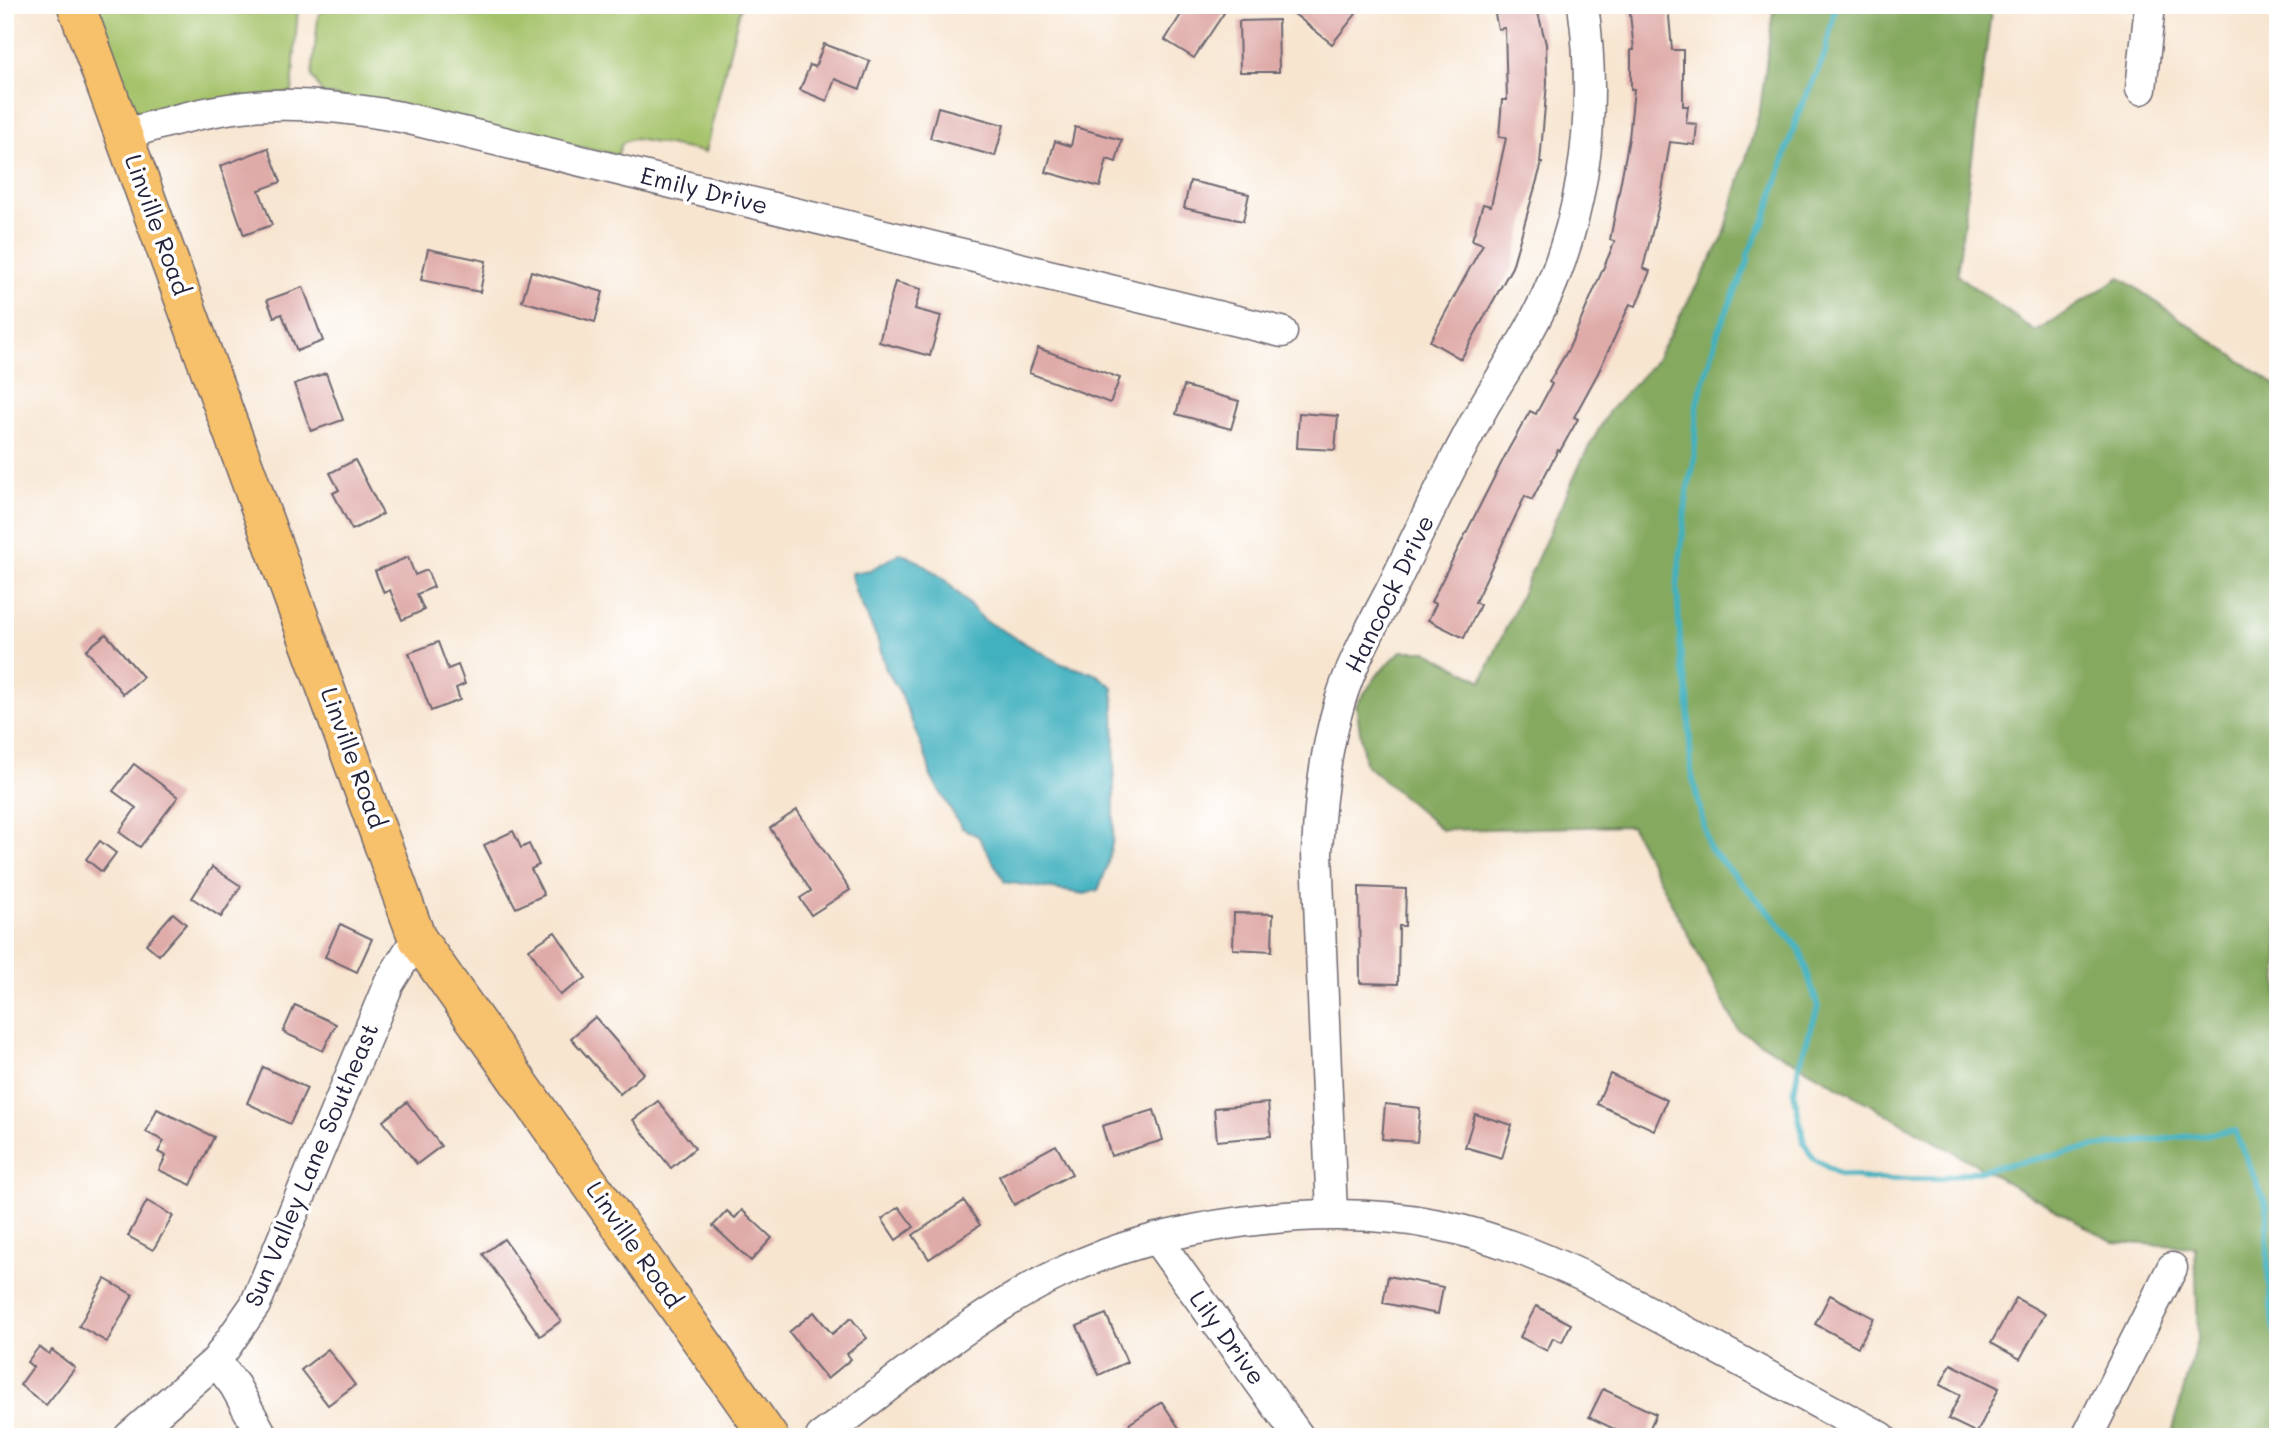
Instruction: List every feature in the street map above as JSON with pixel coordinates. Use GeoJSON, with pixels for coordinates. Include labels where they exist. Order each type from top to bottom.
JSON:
{"type":"FeatureCollection","features":[{"type":"Feature","properties":{"kind":"main road","name":"Linville Road"},"geometry":{"type":"LineString","coordinates":[[76,5],[416,938],[769,1437]]}},
{"type":"Feature","properties":{"kind":"street","name":"Hancock Drive"},"geometry":{"type":"LineString","coordinates":[[1332,1214],[1317,853],[1319,803],[1328,747],[1340,700],[1357,659],[1453,463],[1515,359],[1557,270],[1578,198],[1585,153],[1590,100],[1589,51],[1583,5]]}},
{"type":"Feature","properties":{"kind":"street"},"geometry":{"type":"LineString","coordinates":[[2141,89],[2150,5]]}},
{"type":"Feature","properties":{"kind":"street","name":"Emily Drive"},"geometry":{"type":"LineString","coordinates":[[124,135],[172,119],[261,103],[346,107],[401,117],[1282,332]]}},
{"type":"Feature","properties":{"kind":"street","name":"Sun Valley Lane Southeast"},"geometry":{"type":"LineString","coordinates":[[129,1437],[216,1361],[255,1305],[390,983],[416,938]]}},
{"type":"Feature","properties":{"kind":"street"},"geometry":{"type":"LineString","coordinates":[[821,1437],[962,1334],[1055,1275],[1104,1254],[1156,1238],[1226,1226],[1332,1214],[1438,1225],[1536,1255],[1583,1276],[1881,1437]]}},
{"type":"Feature","properties":{"kind":"street","name":"Lily Drive"},"geometry":{"type":"LineString","coordinates":[[1156,1238],[1299,1437]]}},
{"type":"Feature","properties":{"kind":"street"},"geometry":{"type":"LineString","coordinates":[[2087,1437],[2172,1268]]}},
{"type":"Feature","properties":{"kind":"street"},"geometry":{"type":"LineString","coordinates":[[216,1361],[235,1387],[263,1437]]}},
{"type":"Feature","properties":{"kind":"green space"},"geometry":{"type":"Polygon","coordinates":[[[86,5],[298,5],[292,92],[136,114],[125,107],[86,5]]]}},
{"type":"Feature","properties":{"kind":"green space"},"geometry":{"type":"Polygon","coordinates":[[[334,5],[741,5],[705,152],[635,139],[623,143],[618,155],[322,93],[312,76],[318,18],[321,12],[334,5]]]}},
{"type":"Feature","properties":{"kind":"green space"},"geometry":{"type":"Polygon","coordinates":[[[1774,5],[1992,5],[1957,275],[2036,332],[2120,277],[2278,387],[2278,1437],[2171,1437],[2198,1336],[2195,1247],[2113,1242],[1738,1030],[1631,826],[1442,830],[1365,764],[1356,705],[1379,673],[1401,651],[1426,651],[1482,681],[1583,458],[1609,411],[1654,363],[1723,238],[1760,110],[1774,5]]]}},
{"type":"Feature","properties":{"kind":"water"},"geometry":{"type":"Polygon","coordinates":[[[900,553],[920,562],[945,580],[984,620],[1062,664],[1096,674],[1113,687],[1114,825],[1111,850],[1098,890],[1085,894],[1005,882],[978,836],[962,828],[931,777],[901,694],[886,669],[877,638],[855,591],[851,573],[870,570],[900,553]]]}},
{"type":"Feature","properties":{"kind":"building"},"geometry":{"type":"Polygon","coordinates":[[[1187,5],[1212,5],[1224,13],[1194,58],[1165,40],[1187,5]]]}},
{"type":"Feature","properties":{"kind":"building"},"geometry":{"type":"Polygon","coordinates":[[[1283,5],[1345,5],[1356,14],[1332,44],[1283,5]]]}},
{"type":"Feature","properties":{"kind":"building"},"geometry":{"type":"Polygon","coordinates":[[[1493,5],[1536,5],[1546,44],[1547,83],[1542,163],[1512,267],[1461,359],[1430,341],[1483,244],[1472,240],[1483,204],[1491,206],[1506,138],[1499,137],[1502,100],[1507,100],[1505,28],[1498,29],[1493,5]]]}},
{"type":"Feature","properties":{"kind":"building"},"geometry":{"type":"Polygon","coordinates":[[[1629,5],[1668,5],[1672,50],[1683,50],[1683,106],[1688,106],[1686,123],[1697,124],[1695,145],[1670,142],[1661,197],[1643,268],[1650,271],[1636,306],[1630,304],[1574,417],[1578,419],[1532,500],[1525,496],[1475,602],[1480,605],[1464,638],[1428,620],[1436,604],[1431,602],[1508,450],[1530,411],[1536,414],[1552,384],[1549,382],[1569,348],[1615,241],[1610,240],[1629,138],[1634,89],[1631,89],[1631,50],[1634,50],[1629,5]]]}},
{"type":"Feature","properties":{"kind":"building"},"geometry":{"type":"Polygon","coordinates":[[[1278,20],[1279,72],[1240,72],[1239,21],[1278,20]]]}},
{"type":"Feature","properties":{"kind":"building"},"geometry":{"type":"Polygon","coordinates":[[[824,44],[870,61],[860,89],[835,79],[827,101],[800,90],[810,65],[815,67],[824,44]]]}},
{"type":"Feature","properties":{"kind":"building"},"geometry":{"type":"Polygon","coordinates":[[[938,107],[1004,125],[995,156],[930,138],[938,107]]]}},
{"type":"Feature","properties":{"kind":"building"},"geometry":{"type":"Polygon","coordinates":[[[1075,127],[1122,140],[1116,162],[1107,159],[1100,187],[1046,172],[1055,141],[1071,146],[1075,127]]]}},
{"type":"Feature","properties":{"kind":"building"},"geometry":{"type":"Polygon","coordinates":[[[268,148],[281,182],[259,190],[272,225],[244,235],[220,166],[268,148]]]}},
{"type":"Feature","properties":{"kind":"building"},"geometry":{"type":"Polygon","coordinates":[[[1190,181],[1249,194],[1243,221],[1184,208],[1190,181]]]}},
{"type":"Feature","properties":{"kind":"building"},"geometry":{"type":"Polygon","coordinates":[[[428,249],[486,261],[480,292],[421,280],[428,249]]]}},
{"type":"Feature","properties":{"kind":"building"},"geometry":{"type":"Polygon","coordinates":[[[531,271],[603,292],[595,322],[522,301],[531,271]]]}},
{"type":"Feature","properties":{"kind":"building"},"geometry":{"type":"Polygon","coordinates":[[[895,282],[921,289],[915,309],[941,316],[930,356],[879,342],[895,282]]]}},
{"type":"Feature","properties":{"kind":"building"},"geometry":{"type":"Polygon","coordinates":[[[303,287],[323,341],[297,351],[282,314],[274,317],[267,300],[303,287]]]}},
{"type":"Feature","properties":{"kind":"building"},"geometry":{"type":"Polygon","coordinates":[[[1038,348],[1120,378],[1110,403],[1029,373],[1038,348]]]}},
{"type":"Feature","properties":{"kind":"building"},"geometry":{"type":"Polygon","coordinates":[[[326,373],[343,420],[311,431],[294,384],[326,373]]]}},
{"type":"Feature","properties":{"kind":"building"},"geometry":{"type":"Polygon","coordinates":[[[1184,386],[1239,401],[1231,429],[1176,414],[1184,386]]]}},
{"type":"Feature","properties":{"kind":"building"},"geometry":{"type":"Polygon","coordinates":[[[1299,413],[1338,416],[1335,450],[1297,448],[1299,413]]]}},
{"type":"Feature","properties":{"kind":"building"},"geometry":{"type":"Polygon","coordinates":[[[355,460],[383,514],[352,530],[333,493],[339,490],[330,473],[355,460]]]}},
{"type":"Feature","properties":{"kind":"building"},"geometry":{"type":"Polygon","coordinates":[[[408,557],[415,575],[427,570],[434,587],[417,594],[424,610],[402,620],[390,590],[384,593],[375,571],[408,557]]]}},
{"type":"Feature","properties":{"kind":"building"},"geometry":{"type":"Polygon","coordinates":[[[106,634],[143,677],[123,694],[86,650],[106,634]]]}},
{"type":"Feature","properties":{"kind":"building"},"geometry":{"type":"Polygon","coordinates":[[[438,642],[448,669],[458,665],[465,684],[456,688],[460,700],[431,711],[409,653],[438,642]]]}},
{"type":"Feature","properties":{"kind":"building"},"geometry":{"type":"Polygon","coordinates":[[[134,764],[178,797],[140,847],[119,832],[136,808],[113,791],[134,764]]]}},
{"type":"Feature","properties":{"kind":"building"},"geometry":{"type":"Polygon","coordinates":[[[797,810],[850,890],[811,915],[800,898],[811,891],[770,828],[797,810]]]}},
{"type":"Feature","properties":{"kind":"building"},"geometry":{"type":"Polygon","coordinates":[[[513,831],[521,848],[529,844],[539,865],[531,869],[544,895],[516,908],[484,845],[513,831]]]}},
{"type":"Feature","properties":{"kind":"building"},"geometry":{"type":"Polygon","coordinates":[[[100,841],[116,853],[102,872],[86,859],[100,841]]]}},
{"type":"Feature","properties":{"kind":"building"},"geometry":{"type":"Polygon","coordinates":[[[212,867],[241,886],[221,917],[192,898],[212,867]]]}},
{"type":"Feature","properties":{"kind":"building"},"geometry":{"type":"Polygon","coordinates":[[[1359,887],[1406,889],[1405,926],[1399,926],[1398,984],[1360,983],[1359,887]]]}},
{"type":"Feature","properties":{"kind":"building"},"geometry":{"type":"Polygon","coordinates":[[[173,913],[186,924],[159,955],[146,944],[173,913]]]}},
{"type":"Feature","properties":{"kind":"building"},"geometry":{"type":"Polygon","coordinates":[[[1234,913],[1273,914],[1272,951],[1233,949],[1234,913]]]}},
{"type":"Feature","properties":{"kind":"building"},"geometry":{"type":"Polygon","coordinates":[[[340,924],[372,939],[357,972],[325,957],[340,924]]]}},
{"type":"Feature","properties":{"kind":"building"},"geometry":{"type":"Polygon","coordinates":[[[555,932],[586,978],[560,995],[529,949],[555,932]]]}},
{"type":"Feature","properties":{"kind":"building"},"geometry":{"type":"Polygon","coordinates":[[[295,1005],[336,1024],[323,1051],[283,1032],[295,1005]]]}},
{"type":"Feature","properties":{"kind":"building"},"geometry":{"type":"Polygon","coordinates":[[[595,1017],[644,1073],[620,1094],[571,1038],[595,1017]]]}},
{"type":"Feature","properties":{"kind":"building"},"geometry":{"type":"Polygon","coordinates":[[[263,1067],[307,1088],[290,1124],[247,1103],[263,1067]]]}},
{"type":"Feature","properties":{"kind":"building"},"geometry":{"type":"Polygon","coordinates":[[[1610,1074],[1667,1100],[1654,1130],[1597,1104],[1610,1074]]]}},
{"type":"Feature","properties":{"kind":"building"},"geometry":{"type":"Polygon","coordinates":[[[658,1101],[695,1148],[671,1168],[633,1120],[658,1101]]]}},
{"type":"Feature","properties":{"kind":"building"},"geometry":{"type":"Polygon","coordinates":[[[407,1102],[441,1146],[417,1164],[383,1121],[407,1102]]]}},
{"type":"Feature","properties":{"kind":"building"},"geometry":{"type":"Polygon","coordinates":[[[1268,1103],[1271,1136],[1217,1141],[1214,1108],[1268,1103]]]}},
{"type":"Feature","properties":{"kind":"building"},"geometry":{"type":"Polygon","coordinates":[[[1385,1104],[1420,1108],[1417,1142],[1382,1139],[1385,1104]]]}},
{"type":"Feature","properties":{"kind":"building"},"geometry":{"type":"Polygon","coordinates":[[[157,1109],[214,1137],[191,1185],[159,1170],[166,1156],[158,1152],[164,1141],[146,1132],[157,1109]]]}},
{"type":"Feature","properties":{"kind":"building"},"geometry":{"type":"Polygon","coordinates":[[[1154,1110],[1163,1140],[1111,1156],[1102,1126],[1154,1110]]]}},
{"type":"Feature","properties":{"kind":"building"},"geometry":{"type":"Polygon","coordinates":[[[1475,1114],[1512,1125],[1502,1158],[1465,1147],[1475,1114]]]}},
{"type":"Feature","properties":{"kind":"building"},"geometry":{"type":"Polygon","coordinates":[[[1056,1145],[1072,1174],[1014,1205],[999,1176],[1056,1145]]]}},
{"type":"Feature","properties":{"kind":"building"},"geometry":{"type":"Polygon","coordinates":[[[147,1201],[173,1216],[153,1250],[128,1236],[147,1201]]]}},
{"type":"Feature","properties":{"kind":"building"},"geometry":{"type":"Polygon","coordinates":[[[964,1201],[980,1225],[929,1259],[913,1235],[964,1201]]]}},
{"type":"Feature","properties":{"kind":"building"},"geometry":{"type":"Polygon","coordinates":[[[899,1207],[914,1227],[896,1240],[882,1219],[899,1207]]]}},
{"type":"Feature","properties":{"kind":"building"},"geometry":{"type":"Polygon","coordinates":[[[742,1210],[772,1238],[751,1261],[713,1226],[727,1211],[735,1218],[742,1210]]]}},
{"type":"Feature","properties":{"kind":"building"},"geometry":{"type":"Polygon","coordinates":[[[504,1239],[561,1321],[540,1336],[483,1254],[504,1239]]]}},
{"type":"Feature","properties":{"kind":"building"},"geometry":{"type":"Polygon","coordinates":[[[1388,1276],[1443,1287],[1438,1314],[1383,1303],[1388,1276]]]}},
{"type":"Feature","properties":{"kind":"building"},"geometry":{"type":"Polygon","coordinates":[[[105,1279],[133,1295],[107,1342],[79,1326],[105,1279]]]}},
{"type":"Feature","properties":{"kind":"building"},"geometry":{"type":"Polygon","coordinates":[[[1830,1295],[1874,1318],[1858,1347],[1815,1324],[1830,1295]]]}},
{"type":"Feature","properties":{"kind":"building"},"geometry":{"type":"Polygon","coordinates":[[[2016,1298],[2045,1314],[2020,1359],[1991,1343],[2016,1298]]]}},
{"type":"Feature","properties":{"kind":"building"},"geometry":{"type":"Polygon","coordinates":[[[1536,1306],[1571,1324],[1562,1342],[1553,1338],[1547,1351],[1520,1337],[1536,1306]]]}},
{"type":"Feature","properties":{"kind":"building"},"geometry":{"type":"Polygon","coordinates":[[[814,1312],[832,1334],[851,1318],[867,1338],[847,1354],[851,1359],[827,1379],[789,1332],[814,1312]]]}},
{"type":"Feature","properties":{"kind":"building"},"geometry":{"type":"Polygon","coordinates":[[[1106,1314],[1127,1362],[1099,1375],[1077,1326],[1106,1314]]]}},
{"type":"Feature","properties":{"kind":"building"},"geometry":{"type":"Polygon","coordinates":[[[39,1347],[49,1354],[52,1350],[75,1368],[46,1405],[20,1385],[33,1367],[27,1362],[39,1347]]]}},
{"type":"Feature","properties":{"kind":"building"},"geometry":{"type":"Polygon","coordinates":[[[328,1349],[355,1385],[328,1405],[301,1370],[328,1349]]]}},
{"type":"Feature","properties":{"kind":"building"},"geometry":{"type":"Polygon","coordinates":[[[1951,1364],[1999,1388],[1977,1433],[1948,1419],[1960,1395],[1940,1385],[1951,1364]]]}},
{"type":"Feature","properties":{"kind":"building"},"geometry":{"type":"Polygon","coordinates":[[[1603,1389],[1656,1414],[1646,1437],[1631,1437],[1589,1417],[1603,1389]]]}},
{"type":"Feature","properties":{"kind":"building"},"geometry":{"type":"Polygon","coordinates":[[[1162,1402],[1185,1437],[1137,1437],[1129,1424],[1162,1402]]]}},
{"type":"Feature","properties":{"kind":"waterway"},"geometry":{"type":"LineString","coordinates":[[1836,5],[1824,57],[1799,111],[1765,220],[1748,254],[1748,262],[1718,331],[1697,404],[1694,462],[1687,492],[1677,587],[1681,657],[1688,694],[1691,771],[1709,848],[1769,912],[1800,950],[1818,1007],[1799,1065],[1794,1092],[1804,1143],[1813,1158],[1839,1174],[1870,1179],[1937,1179],[2095,1147],[2235,1131],[2267,1207],[2268,1272],[2273,1325],[2278,1343]]}}]}
